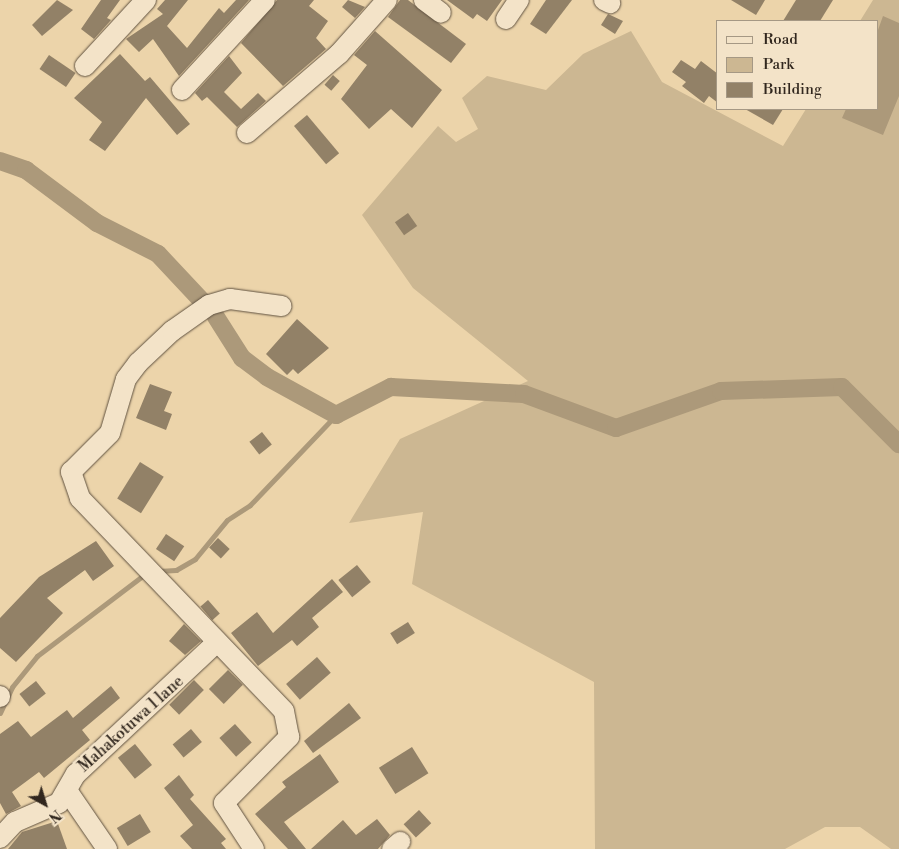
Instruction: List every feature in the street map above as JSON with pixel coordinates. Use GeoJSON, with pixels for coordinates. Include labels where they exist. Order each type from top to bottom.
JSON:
{"type":"FeatureCollection","features":[{"type":"Feature","properties":{"kind":"street"},"geometry":{"type":"LineString","coordinates":[[85,66],[146,0]]}},
{"type":"Feature","properties":{"kind":"street"},"geometry":{"type":"LineString","coordinates":[[182,90],[265,0]]}},
{"type":"Feature","properties":{"kind":"street"},"geometry":{"type":"LineString","coordinates":[[247,133],[339,54],[387,0]]}},
{"type":"Feature","properties":{"kind":"street"},"geometry":{"type":"LineString","coordinates":[[424,0],[441,14]]}},
{"type":"Feature","properties":{"kind":"street"},"geometry":{"type":"LineString","coordinates":[[506,19],[519,0]]}},
{"type":"Feature","properties":{"kind":"street"},"geometry":{"type":"LineString","coordinates":[[254,849],[224,803],[280,750],[291,730],[284,711],[216,643],[80,498],[71,472],[110,433],[123,387],[138,363],[172,331],[209,305],[230,299],[282,306]]}},
{"type":"Feature","properties":{"kind":"street","name":"Mahakotuwa 1 lane"},"geometry":{"type":"LineString","coordinates":[[0,838],[15,822],[59,803],[68,792],[76,774],[216,643]]}},
{"type":"Feature","properties":{"kind":"street"},"geometry":{"type":"LineString","coordinates":[[68,792],[106,849]]}},
{"type":"Feature","properties":{"kind":"green space"},"geometry":{"type":"Polygon","coordinates":[[[873,0],[899,0],[899,849],[891,849],[860,827],[825,827],[785,849],[595,849],[594,682],[412,584],[423,512],[349,523],[400,439],[528,381],[413,288],[362,215],[438,126],[456,142],[478,129],[462,98],[487,76],[546,90],[583,54],[631,31],[662,82],[783,146],[805,110],[879,110],[879,20],[861,20],[873,0]]]}},
{"type":"Feature","properties":{"kind":"shaded area"},"geometry":{"type":"Polygon","coordinates":[[[883,16],[899,23],[899,96],[883,135],[842,118],[846,110],[879,110],[879,27],[883,16]]]}},
{"type":"Feature","properties":{"kind":"building"},"geometry":{"type":"Polygon","coordinates":[[[57,0],[73,10],[42,36],[32,25],[57,0]]]}},
{"type":"Feature","properties":{"kind":"building"},"geometry":{"type":"Polygon","coordinates":[[[101,0],[120,0],[107,18],[111,20],[94,39],[81,29],[101,0]]]}},
{"type":"Feature","properties":{"kind":"building"},"geometry":{"type":"Polygon","coordinates":[[[165,0],[188,0],[167,26],[187,48],[219,8],[224,13],[236,0],[249,0],[179,76],[153,39],[139,52],[126,39],[163,14],[157,9],[165,0]]]}},
{"type":"Feature","properties":{"kind":"building"},"geometry":{"type":"Polygon","coordinates":[[[277,0],[314,0],[309,6],[328,21],[316,38],[326,49],[283,86],[241,43],[277,0]]]}},
{"type":"Feature","properties":{"kind":"building"},"geometry":{"type":"Polygon","coordinates":[[[348,0],[365,7],[355,18],[342,7],[348,0]]]}},
{"type":"Feature","properties":{"kind":"building"},"geometry":{"type":"Polygon","coordinates":[[[400,0],[408,0],[466,44],[451,63],[388,17],[400,0]]]}},
{"type":"Feature","properties":{"kind":"building"},"geometry":{"type":"Polygon","coordinates":[[[447,0],[502,0],[487,21],[477,14],[473,19],[447,0]]]}},
{"type":"Feature","properties":{"kind":"building"},"geometry":{"type":"Polygon","coordinates":[[[546,0],[572,0],[546,34],[530,24],[546,0]]]}},
{"type":"Feature","properties":{"kind":"building"},"geometry":{"type":"Polygon","coordinates":[[[731,0],[765,0],[756,15],[731,0]]]}},
{"type":"Feature","properties":{"kind":"building"},"geometry":{"type":"Polygon","coordinates":[[[796,0],[833,0],[821,20],[784,20],[796,0]]]}},
{"type":"Feature","properties":{"kind":"building"},"geometry":{"type":"Polygon","coordinates":[[[608,14],[623,21],[615,34],[601,25],[608,14]]]}},
{"type":"Feature","properties":{"kind":"building"},"geometry":{"type":"Polygon","coordinates":[[[375,31],[442,90],[412,128],[391,109],[369,129],[341,99],[367,65],[354,55],[375,31]]]}},
{"type":"Feature","properties":{"kind":"building"},"geometry":{"type":"Polygon","coordinates":[[[120,54],[145,81],[150,77],[190,124],[177,135],[146,98],[105,151],[89,140],[102,122],[74,98],[120,54]]]}},
{"type":"Feature","properties":{"kind":"building"},"geometry":{"type":"Polygon","coordinates":[[[49,55],[76,73],[66,87],[39,69],[49,55]]]}},
{"type":"Feature","properties":{"kind":"building"},"geometry":{"type":"Polygon","coordinates":[[[229,56],[242,73],[224,92],[241,109],[258,93],[266,101],[237,127],[207,97],[202,101],[195,93],[229,56]]]}},
{"type":"Feature","properties":{"kind":"building"},"geometry":{"type":"Polygon","coordinates":[[[681,60],[695,69],[701,61],[716,72],[716,101],[709,96],[704,103],[682,86],[686,82],[672,72],[681,60]]]}},
{"type":"Feature","properties":{"kind":"building"},"geometry":{"type":"Polygon","coordinates":[[[333,75],[340,81],[331,91],[324,85],[333,75]]]}},
{"type":"Feature","properties":{"kind":"building"},"geometry":{"type":"Polygon","coordinates":[[[747,110],[782,110],[773,125],[747,110]]]}},
{"type":"Feature","properties":{"kind":"building"},"geometry":{"type":"Polygon","coordinates":[[[307,115],[339,153],[326,164],[294,126],[307,115]]]}},
{"type":"Feature","properties":{"kind":"building"},"geometry":{"type":"Polygon","coordinates":[[[408,213],[417,226],[404,235],[395,222],[408,213]]]}},
{"type":"Feature","properties":{"kind":"building"},"geometry":{"type":"Polygon","coordinates":[[[297,319],[329,348],[298,374],[293,369],[287,375],[266,354],[297,319]]]}},
{"type":"Feature","properties":{"kind":"building"},"geometry":{"type":"Polygon","coordinates":[[[150,384],[172,392],[164,411],[172,414],[166,430],[136,418],[150,384]]]}},
{"type":"Feature","properties":{"kind":"building"},"geometry":{"type":"Polygon","coordinates":[[[262,432],[272,445],[259,454],[249,442],[262,432]]]}},
{"type":"Feature","properties":{"kind":"building"},"geometry":{"type":"Polygon","coordinates":[[[140,462],[164,477],[141,513],[117,498],[140,462]]]}},
{"type":"Feature","properties":{"kind":"building"},"geometry":{"type":"Polygon","coordinates":[[[166,534],[184,546],[174,561],[156,549],[166,534]]]}},
{"type":"Feature","properties":{"kind":"building"},"geometry":{"type":"Polygon","coordinates":[[[218,538],[230,549],[221,558],[209,548],[218,538]]]}},
{"type":"Feature","properties":{"kind":"building"},"geometry":{"type":"Polygon","coordinates":[[[96,541],[114,566],[93,581],[85,570],[47,598],[63,613],[16,662],[0,648],[0,618],[39,577],[96,541]]]}},
{"type":"Feature","properties":{"kind":"building"},"geometry":{"type":"Polygon","coordinates":[[[357,565],[371,582],[352,597],[338,580],[357,565]]]}},
{"type":"Feature","properties":{"kind":"building"},"geometry":{"type":"Polygon","coordinates":[[[332,579],[343,592],[312,618],[319,627],[297,646],[292,640],[258,666],[231,633],[257,612],[273,633],[332,579]]]}},
{"type":"Feature","properties":{"kind":"building"},"geometry":{"type":"Polygon","coordinates":[[[208,600],[220,614],[212,620],[200,607],[208,600]]]}},
{"type":"Feature","properties":{"kind":"building"},"geometry":{"type":"Polygon","coordinates":[[[408,622],[415,633],[397,644],[390,633],[408,622]]]}},
{"type":"Feature","properties":{"kind":"building"},"geometry":{"type":"Polygon","coordinates":[[[184,624],[201,641],[185,655],[169,641],[184,624]]]}},
{"type":"Feature","properties":{"kind":"building"},"geometry":{"type":"Polygon","coordinates":[[[317,657],[331,673],[300,700],[286,684],[317,657]]]}},
{"type":"Feature","properties":{"kind":"building"},"geometry":{"type":"Polygon","coordinates":[[[228,670],[243,685],[224,704],[209,689],[228,670]]]}},
{"type":"Feature","properties":{"kind":"building"},"geometry":{"type":"Polygon","coordinates":[[[194,680],[204,690],[179,715],[169,705],[194,680]]]}},
{"type":"Feature","properties":{"kind":"building"},"geometry":{"type":"Polygon","coordinates":[[[36,681],[46,694],[29,707],[19,694],[36,681]]]}},
{"type":"Feature","properties":{"kind":"building"},"geometry":{"type":"Polygon","coordinates":[[[111,686],[120,698],[82,730],[90,740],[44,778],[39,772],[12,792],[21,806],[6,814],[0,803],[0,734],[18,721],[31,737],[67,710],[73,718],[111,686]]]}},
{"type":"Feature","properties":{"kind":"building"},"geometry":{"type":"Polygon","coordinates":[[[349,703],[361,718],[313,753],[304,741],[349,703]]]}},
{"type":"Feature","properties":{"kind":"building"},"geometry":{"type":"Polygon","coordinates":[[[235,724],[252,743],[236,757],[219,738],[235,724]]]}},
{"type":"Feature","properties":{"kind":"building"},"geometry":{"type":"Polygon","coordinates":[[[191,729],[202,742],[184,757],[173,744],[191,729]]]}},
{"type":"Feature","properties":{"kind":"building"},"geometry":{"type":"Polygon","coordinates":[[[135,744],[152,765],[135,779],[118,758],[135,744]]]}},
{"type":"Feature","properties":{"kind":"building"},"geometry":{"type":"Polygon","coordinates":[[[412,747],[428,773],[395,794],[379,768],[412,747]]]}},
{"type":"Feature","properties":{"kind":"building"},"geometry":{"type":"Polygon","coordinates":[[[320,754],[339,782],[284,822],[306,849],[288,849],[255,814],[286,787],[282,782],[320,754]]]}},
{"type":"Feature","properties":{"kind":"building"},"geometry":{"type":"Polygon","coordinates":[[[179,775],[194,795],[190,799],[226,839],[221,843],[226,849],[192,849],[180,836],[193,825],[164,788],[179,775]]]}},
{"type":"Feature","properties":{"kind":"building"},"geometry":{"type":"Polygon","coordinates":[[[419,810],[431,823],[416,837],[404,824],[419,810]]]}},
{"type":"Feature","properties":{"kind":"building"},"geometry":{"type":"Polygon","coordinates":[[[140,814],[151,832],[128,846],[117,828],[140,814]]]}},
{"type":"Feature","properties":{"kind":"building"},"geometry":{"type":"Polygon","coordinates":[[[377,819],[390,835],[378,849],[311,849],[343,820],[356,835],[377,819]]]}},
{"type":"Feature","properties":{"kind":"building"},"geometry":{"type":"Polygon","coordinates":[[[57,821],[67,849],[8,849],[22,832],[57,821]]]}},
{"type":"Feature","properties":{"kind":"waterway"},"geometry":{"type":"LineString","coordinates":[[0,161],[26,170],[97,223],[158,254],[201,300]]}},
{"type":"Feature","properties":{"kind":"waterway"},"geometry":{"type":"LineString","coordinates":[[216,317],[242,358],[267,377],[336,415],[391,387],[524,394],[616,428],[721,391],[842,387],[899,444]]}},
{"type":"Feature","properties":{"kind":"waterway"},"geometry":{"type":"LineString","coordinates":[[158,571],[176,570],[195,559],[227,520],[250,505],[336,415]]}},
{"type":"Feature","properties":{"kind":"waterway"},"geometry":{"type":"LineString","coordinates":[[0,713],[12,687],[37,656],[145,574]]}}]}
